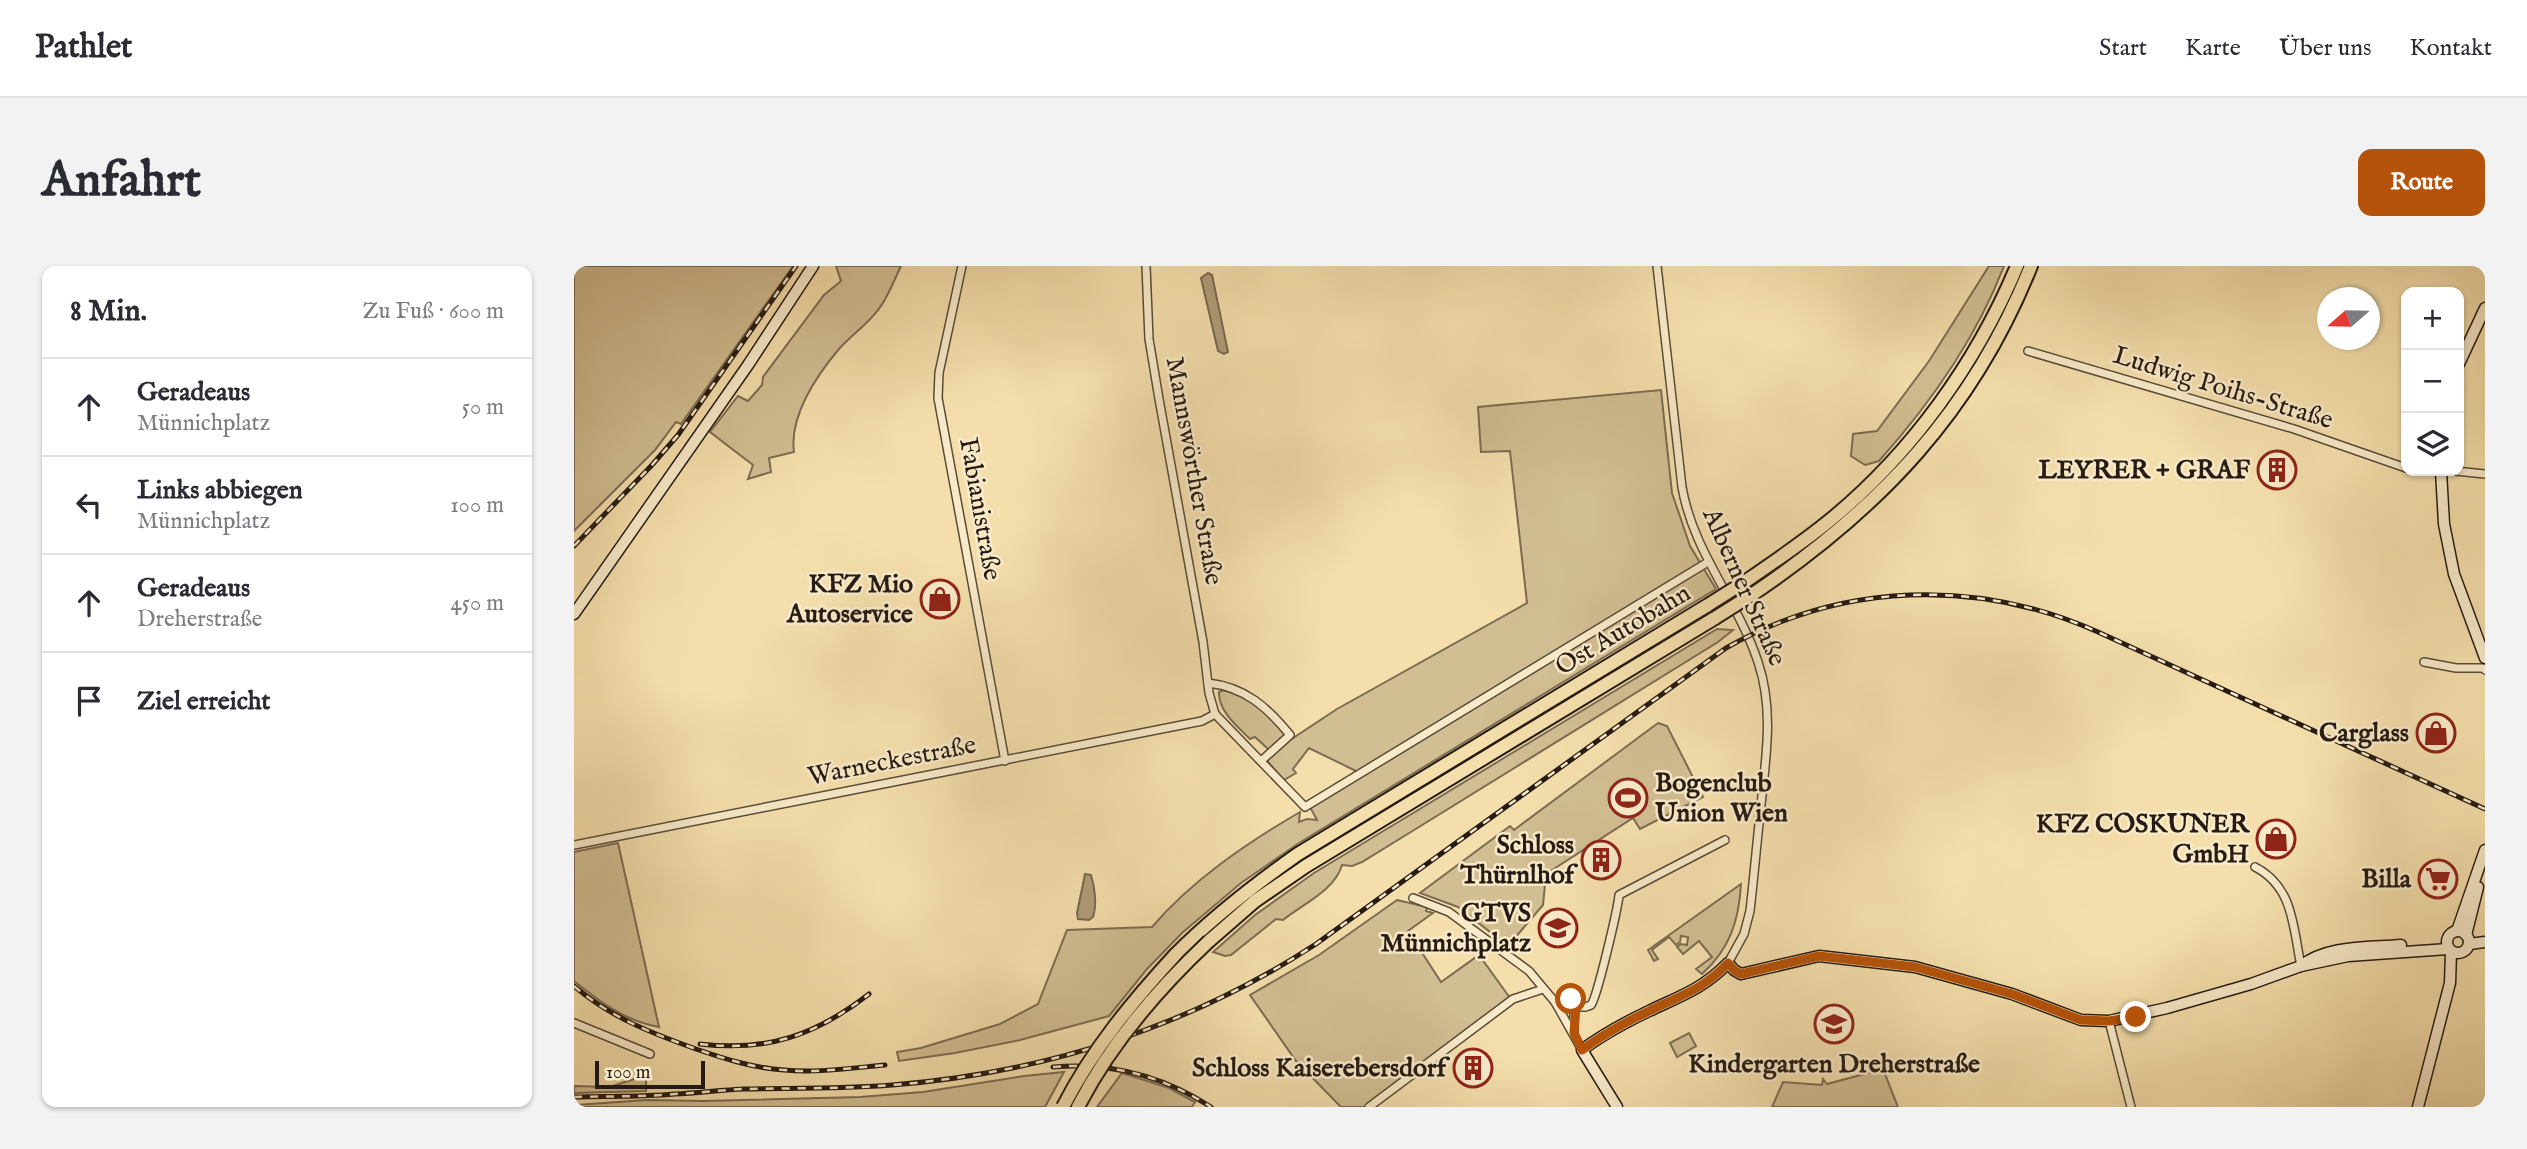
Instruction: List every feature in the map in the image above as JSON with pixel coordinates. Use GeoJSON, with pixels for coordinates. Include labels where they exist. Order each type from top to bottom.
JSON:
{"type":"FeatureCollection","features":[{"type":"Feature","properties":{"kind":"highway","name":"Ost Autobahn"},"geometry":{"type":"LineString","coordinates":[[1063,1107],[1099,1046],[1135,999],[1198,931],[1247,891],[1298,854],[1746,581],[1830,520],[1900,453],[1933,412],[1966,364],[1995,313],[2017,266]]}},
{"type":"Feature","properties":{"kind":"highway","name":"Ost Autobahn"},"geometry":{"type":"LineString","coordinates":[[1078,1107],[1110,1054],[1145,1007],[1209,941],[1255,901],[1306,866],[1753,594],[1839,532],[1878,496],[1924,445],[1973,378],[2013,308],[2031,266]]}},
{"type":"Feature","properties":{"kind":"street"},"geometry":{"type":"LineString","coordinates":[[574,614],[748,365],[813,266]]}},
{"type":"Feature","properties":{"kind":"street","name":"Fabianistraße"},"geometry":{"type":"LineString","coordinates":[[962,266],[939,373],[938,398],[1005,761]]}},
{"type":"Feature","properties":{"kind":"street","name":"Mannswörther Straße"},"geometry":{"type":"LineString","coordinates":[[1146,266],[1149,339],[1215,713]]}},
{"type":"Feature","properties":{"kind":"street","name":"Alberner Straße"},"geometry":{"type":"LineString","coordinates":[[1657,266],[1682,486],[1691,527],[1754,649],[1764,682],[1768,722],[1750,912],[1744,934],[1728,963]]}},
{"type":"Feature","properties":{"kind":"street"},"geometry":{"type":"LineString","coordinates":[[2464,353],[2485,308]]}},
{"type":"Feature","properties":{"kind":"street","name":"Ludwig Poihs-Straße"},"geometry":{"type":"LineString","coordinates":[[2028,351],[2294,429],[2401,466]]}},
{"type":"Feature","properties":{"kind":"street"},"geometry":{"type":"LineString","coordinates":[[2464,472],[2485,474]]}},
{"type":"Feature","properties":{"kind":"street"},"geometry":{"type":"LineString","coordinates":[[2441,476],[2444,524],[2454,574],[2485,658]]}},
{"type":"Feature","properties":{"kind":"street"},"geometry":{"type":"LineString","coordinates":[[1215,713],[1305,807],[1708,562]]}},
{"type":"Feature","properties":{"kind":"street"},"geometry":{"type":"LineString","coordinates":[[2424,662],[2485,670]]}},
{"type":"Feature","properties":{"kind":"street"},"geometry":{"type":"LineString","coordinates":[[1208,683],[1220,685],[1259,701],[1290,735],[1261,761]]}},
{"type":"Feature","properties":{"kind":"street","name":"Warneckestraße"},"geometry":{"type":"LineString","coordinates":[[574,845],[1202,721],[1215,713]]}},
{"type":"Feature","properties":{"kind":"street"},"geometry":{"type":"LineString","coordinates":[[1576,1007],[1589,1006],[1592,1001],[1608,950],[1608,937],[1618,911],[1619,895],[1725,840]]}},
{"type":"Feature","properties":{"kind":"street"},"geometry":{"type":"LineString","coordinates":[[2419,1107],[2450,983],[2464,941],[2485,850]]}},
{"type":"Feature","properties":{"kind":"street"},"geometry":{"type":"LineString","coordinates":[[2255,867],[2266,873],[2282,889],[2289,907],[2301,966]]}},
{"type":"Feature","properties":{"kind":"street"},"geometry":{"type":"LineString","coordinates":[[1413,898],[1449,912],[1465,922],[1529,971],[1555,1002],[1616,1107]]}},
{"type":"Feature","properties":{"kind":"street"},"geometry":{"type":"LineString","coordinates":[[2450,983],[2449,935],[2464,941],[2485,942]]}},
{"type":"Feature","properties":{"kind":"street"},"geometry":{"type":"LineString","coordinates":[[1582,1050],[1636,1018],[1701,987],[1728,963],[1741,974],[1819,956],[1915,967],[2012,994],[2081,1020],[2109,1021],[2136,1017],[2283,972],[2301,966],[2312,957],[2338,951],[2449,947],[2464,941]]}},
{"type":"Feature","properties":{"kind":"street"},"geometry":{"type":"LineString","coordinates":[[1369,1107],[1513,999],[1543,989]]}},
{"type":"Feature","properties":{"kind":"street"},"geometry":{"type":"LineString","coordinates":[[1555,1002],[1568,998],[1576,1007],[1574,1033]]}},
{"type":"Feature","properties":{"kind":"street"},"geometry":{"type":"LineString","coordinates":[[2109,1021],[2131,1107]]}},
{"type":"Feature","properties":{"kind":"street"},"geometry":{"type":"LineString","coordinates":[[574,1023],[650,1055]]}},
{"type":"Feature","properties":{"kind":"shaded area"},"geometry":{"type":"Polygon","coordinates":[[[574,266],[793,266],[681,424],[676,422],[655,450],[574,531],[574,266]]]}},
{"type":"Feature","properties":{"kind":"shaded area"},"geometry":{"type":"Polygon","coordinates":[[[836,266],[901,266],[882,305],[839,349],[806,397],[796,424],[794,452],[769,458],[771,472],[748,479],[753,465],[710,432],[738,396],[748,401],[762,385],[763,377],[824,295],[841,281],[836,266]]]}},
{"type":"Feature","properties":{"kind":"shaded area"},"geometry":{"type":"Polygon","coordinates":[[[1989,266],[2004,266],[1980,319],[1934,393],[1879,461],[1865,465],[1851,456],[1853,434],[1877,431],[1929,361],[1989,266]]]}},
{"type":"Feature","properties":{"kind":"shaded area"},"geometry":{"type":"Polygon","coordinates":[[[1208,273],[1212,275],[1228,352],[1224,354],[1218,351],[1201,278],[1208,273]]]}},
{"type":"Feature","properties":{"kind":"shaded area"},"geometry":{"type":"Polygon","coordinates":[[[1661,390],[1672,493],[1690,546],[1716,589],[1299,843],[1241,883],[1182,933],[1147,969],[1109,1016],[1020,1040],[899,1061],[897,1052],[921,1048],[1000,1024],[1038,1004],[1067,930],[1152,927],[1202,878],[1260,836],[1300,812],[1299,822],[1317,820],[1310,807],[1356,771],[1309,748],[1293,769],[1296,773],[1284,780],[1268,762],[1268,749],[1255,737],[1250,739],[1230,718],[1222,706],[1219,692],[1223,690],[1252,700],[1293,738],[1337,709],[1527,603],[1510,451],[1481,452],[1478,407],[1661,390]]]}},
{"type":"Feature","properties":{"kind":"shaded area"},"geometry":{"type":"Polygon","coordinates":[[[1717,629],[1733,630],[1718,642],[1362,862],[1352,866],[1342,865],[1326,889],[1283,920],[1276,919],[1231,955],[1213,952],[1255,915],[1314,873],[1717,629]]]}},
{"type":"Feature","properties":{"kind":"shaded area","name":"Bogenclub Union Wien"},"geometry":{"type":"Polygon","coordinates":[[[1658,723],[1667,726],[1703,797],[1640,829],[1633,818],[1546,874],[1543,905],[1508,946],[1458,907],[1420,893],[1510,826],[1514,830],[1658,723]]]}},
{"type":"Feature","properties":{"kind":"shaded area"},"geometry":{"type":"Polygon","coordinates":[[[618,843],[659,1027],[624,1015],[574,981],[574,852],[618,843]]]}},
{"type":"Feature","properties":{"kind":"shaded area"},"geometry":{"type":"Polygon","coordinates":[[[1085,874],[1091,875],[1095,896],[1093,917],[1089,920],[1078,919],[1077,913],[1085,874]]]}},
{"type":"Feature","properties":{"kind":"shaded area"},"geometry":{"type":"Polygon","coordinates":[[[1741,884],[1738,910],[1731,933],[1720,954],[1702,974],[1696,969],[1712,957],[1699,941],[1683,954],[1677,947],[1681,944],[1687,945],[1688,937],[1681,936],[1676,945],[1669,937],[1652,950],[1658,959],[1654,961],[1648,950],[1741,884]]]}},
{"type":"Feature","properties":{"kind":"shaded area"},"geometry":{"type":"Polygon","coordinates":[[[1397,900],[1427,907],[1426,911],[1433,913],[1408,931],[1441,982],[1479,955],[1510,998],[1365,1107],[1341,1107],[1296,1061],[1250,995],[1319,955],[1397,900]]]}},
{"type":"Feature","properties":{"kind":"shaded area"},"geometry":{"type":"Polygon","coordinates":[[[1689,1033],[1696,1046],[1677,1057],[1670,1043],[1689,1033]]]}},
{"type":"Feature","properties":{"kind":"shaded area"},"geometry":{"type":"Polygon","coordinates":[[[1883,1069],[1898,1107],[1772,1107],[1783,1082],[1822,1085],[1823,1079],[1827,1084],[1883,1069]]]}},
{"type":"Feature","properties":{"kind":"shaded area"},"geometry":{"type":"Polygon","coordinates":[[[1064,1072],[1045,1107],[574,1107],[646,1100],[860,1097],[923,1092],[1064,1072]]]}},
{"type":"Feature","properties":{"kind":"shaded area"},"geometry":{"type":"Polygon","coordinates":[[[1122,1073],[1169,1088],[1195,1102],[1192,1107],[1097,1107],[1122,1073]]]}},
{"type":"Feature","properties":{"kind":"shaded area"},"geometry":{"type":"Polygon","coordinates":[[[646,1075],[646,1091],[574,1093],[574,1086],[610,1087],[646,1075]]]}},
{"type":"Feature","properties":{"kind":"railway"},"geometry":{"type":"LineString","coordinates":[[574,546],[678,435],[796,266]]}},
{"type":"Feature","properties":{"kind":"railway"},"geometry":{"type":"LineString","coordinates":[[574,1097],[650,1096],[744,1089],[837,1088],[949,1079],[1005,1070],[1059,1057],[1166,1022],[1218,999],[1316,944],[1726,648],[1770,626],[1816,610],[1863,600],[1910,595],[1958,596],[2005,602],[2052,614],[2098,632],[2485,809]]}},
{"type":"Feature","properties":{"kind":"railway"},"geometry":{"type":"LineString","coordinates":[[574,986],[602,1007],[632,1023],[679,1043],[739,1063],[797,1071],[885,1065]]}},
{"type":"Feature","properties":{"kind":"railway"},"geometry":{"type":"LineString","coordinates":[[700,1044],[748,1045],[790,1037],[830,1020],[869,994]]}},
{"type":"Feature","properties":{"kind":"railway"},"geometry":{"type":"LineString","coordinates":[[1053,1067],[1095,1067],[1135,1073],[1174,1087],[1211,1107]]}},
{"type":"Feature","properties":{"kind":"place","name":"LEYRER + GRAF"},"geometry":{"type":"Point","coordinates":[2277,470]}},
{"type":"Feature","properties":{"kind":"place","name":"KFZ Mio Autoservice"},"geometry":{"type":"Point","coordinates":[940,599]}},
{"type":"Feature","properties":{"kind":"place","name":"Carglass"},"geometry":{"type":"Point","coordinates":[2436,733]}},
{"type":"Feature","properties":{"kind":"place","name":"Bogenclub Union Wien"},"geometry":{"type":"Point","coordinates":[1628,798]}},
{"type":"Feature","properties":{"kind":"place","name":"KFZ COSKUNER GmbH"},"geometry":{"type":"Point","coordinates":[2276,839]}},
{"type":"Feature","properties":{"kind":"place","name":"Schloss Thürnlhof"},"geometry":{"type":"Point","coordinates":[1601,860]}},
{"type":"Feature","properties":{"kind":"place","name":"Billa"},"geometry":{"type":"Point","coordinates":[2438,879]}},
{"type":"Feature","properties":{"kind":"place","name":"GTVS Münnichplatz"},"geometry":{"type":"Point","coordinates":[1558,928]}},
{"type":"Feature","properties":{"kind":"place","name":"Kindergarten Dreherstraße"},"geometry":{"type":"Point","coordinates":[1834,1024]}},
{"type":"Feature","properties":{"kind":"place","name":"Schloss Kaiserebersdorf"},"geometry":{"type":"Point","coordinates":[1473,1068]}},
{"type":"Feature","properties":{"kind":"route"},"geometry":{"type":"LineString","coordinates":[[1571,999],[1576,1007],[1574,1033],[1582,1050],[1647,1012],[1693,992],[1728,963],[1738,973],[1745,974],[1773,965],[1826,956],[1927,969],[2012,994],[2081,1020],[2109,1021],[2136,1017]]}}]}
